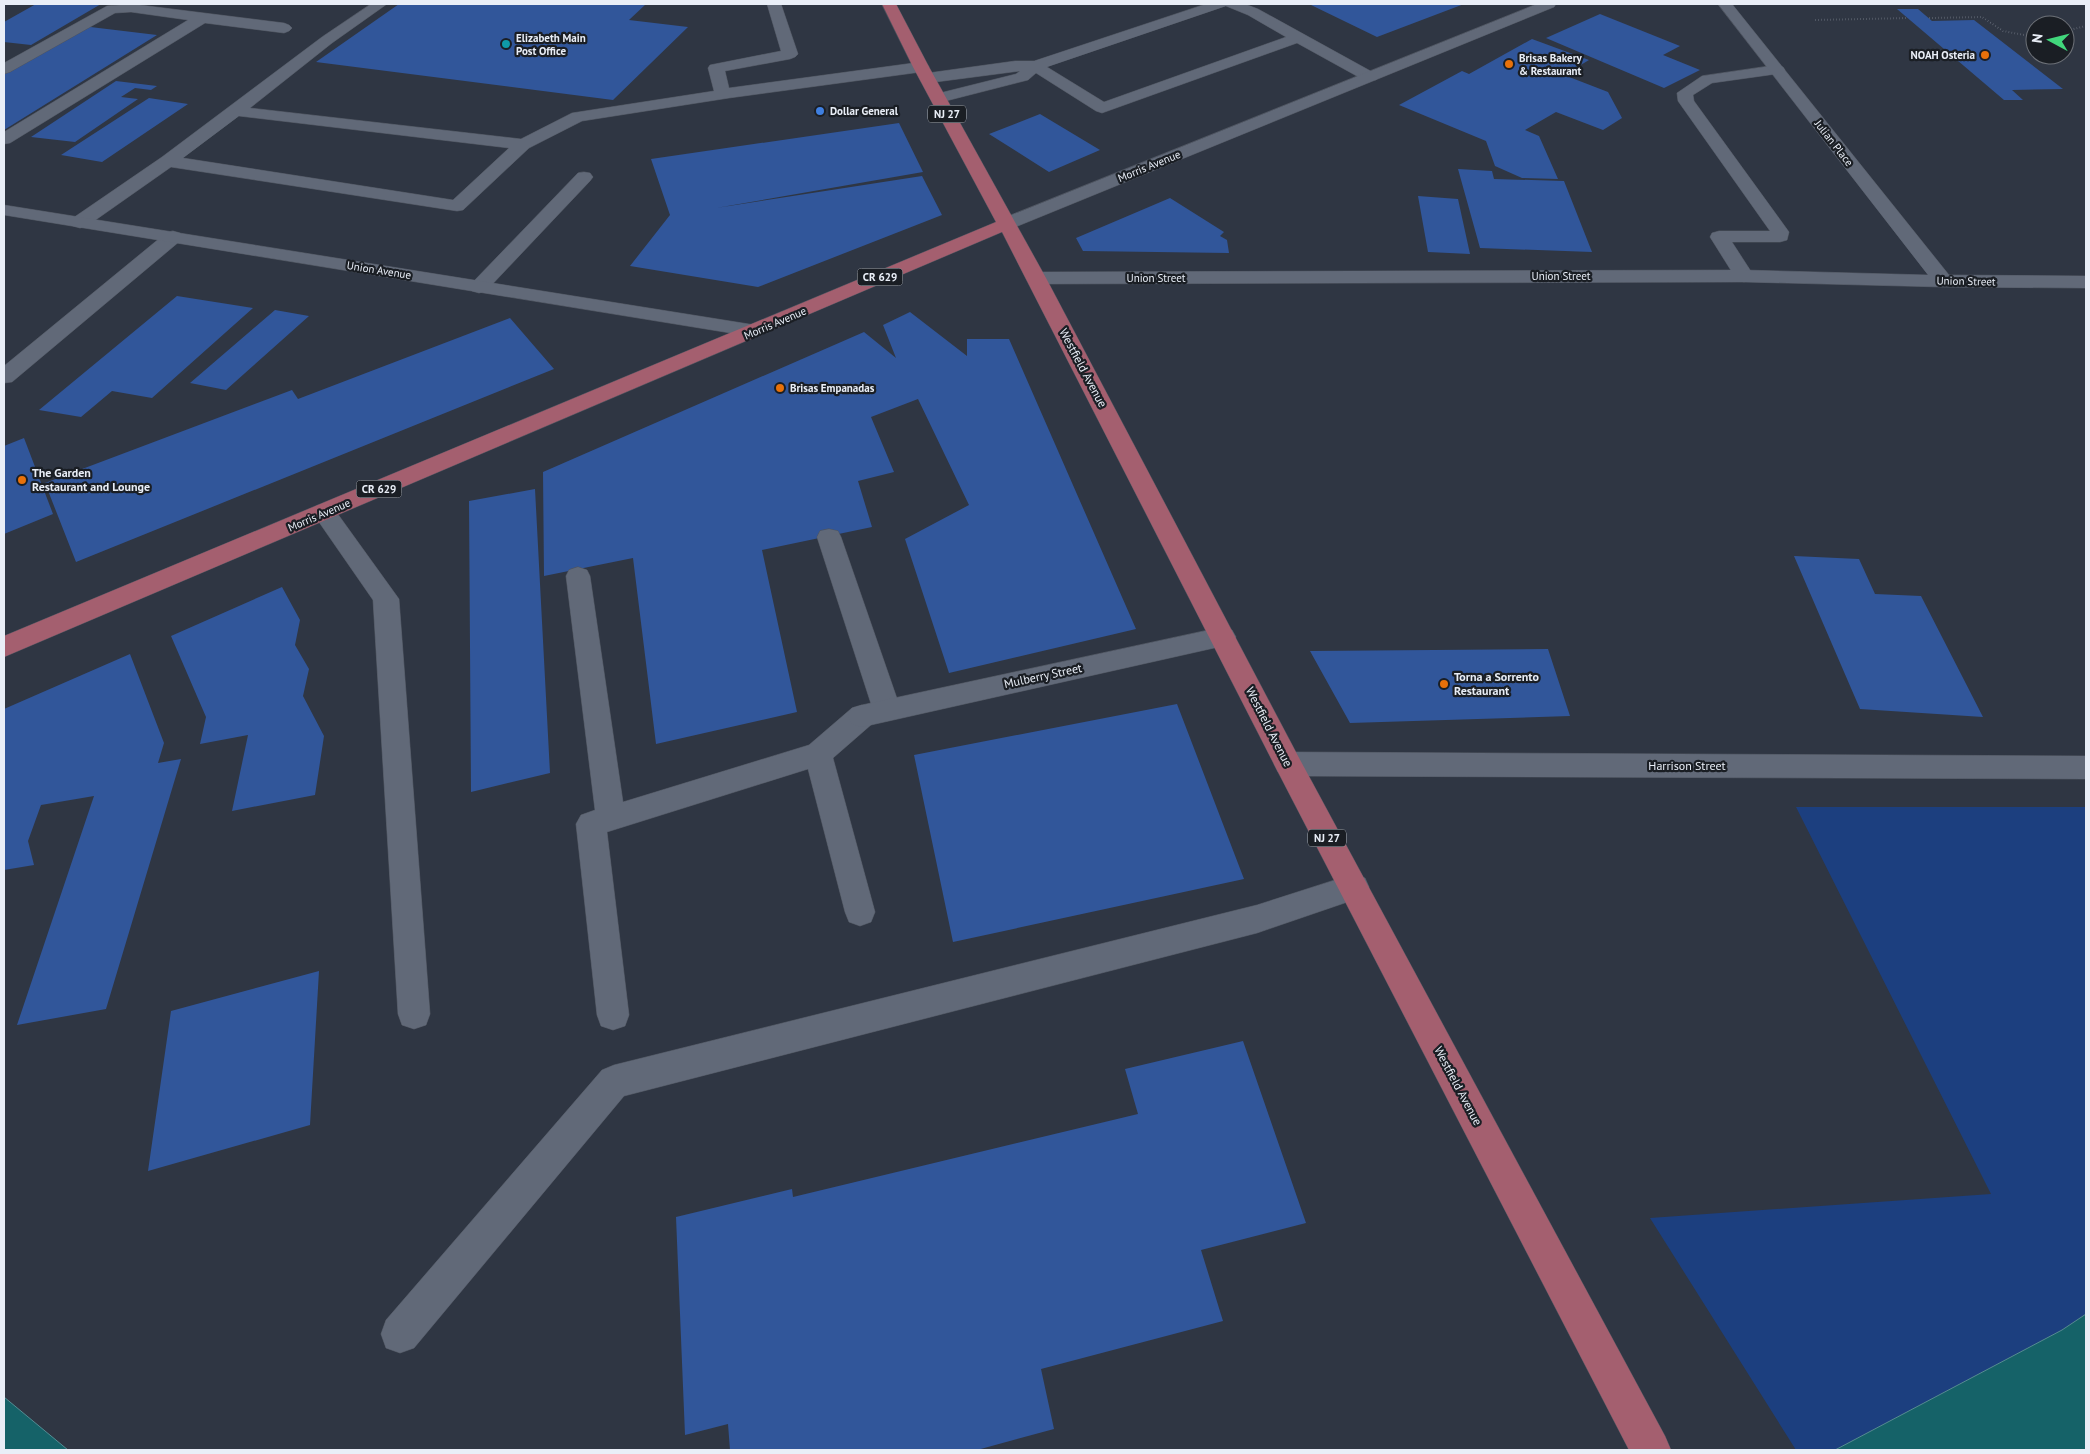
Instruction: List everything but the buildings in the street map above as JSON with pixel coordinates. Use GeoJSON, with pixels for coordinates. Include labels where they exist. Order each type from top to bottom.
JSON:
{"type":"FeatureCollection","features":[{"type":"Feature","properties":{"kind":"main road","name":"Westfield Avenue"},"geometry":{"type":"LineString","coordinates":[[889,4],[924,73],[1036,278],[1288,764],[1651,1450]]}},
{"type":"Feature","properties":{"kind":"main road","name":"Morris Avenue"},"geometry":{"type":"LineString","coordinates":[[4,647],[1006,224]]}},
{"type":"Feature","properties":{"kind":"street"},"geometry":{"type":"LineString","coordinates":[[80,222],[168,161],[327,40],[380,4]]}},
{"type":"Feature","properties":{"kind":"street"},"geometry":{"type":"LineString","coordinates":[[723,94],[716,68],[790,54],[774,4]]}},
{"type":"Feature","properties":{"kind":"street"},"geometry":{"type":"LineString","coordinates":[[168,161],[457,206],[523,144],[578,117],[723,94],[924,73],[1035,66],[1220,4]]}},
{"type":"Feature","properties":{"kind":"street"},"geometry":{"type":"LineString","coordinates":[[1232,4],[1253,12],[1370,77]]}},
{"type":"Feature","properties":{"kind":"street","name":"Morris Avenue"},"geometry":{"type":"LineString","coordinates":[[1006,224],[1547,4]]}},
{"type":"Feature","properties":{"kind":"street","name":"Julian Place"},"geometry":{"type":"LineString","coordinates":[[1725,4],[1944,281]]}},
{"type":"Feature","properties":{"kind":"street"},"geometry":{"type":"LineString","coordinates":[[4,69],[112,10],[131,8],[284,28]]}},
{"type":"Feature","properties":{"kind":"street"},"geometry":{"type":"LineString","coordinates":[[4,139],[202,18]]}},
{"type":"Feature","properties":{"kind":"street"},"geometry":{"type":"LineString","coordinates":[[1035,66],[1102,108],[1299,37]]}},
{"type":"Feature","properties":{"kind":"street"},"geometry":{"type":"LineString","coordinates":[[938,98],[1022,77],[1035,66]]}},
{"type":"Feature","properties":{"kind":"street"},"geometry":{"type":"LineString","coordinates":[[1744,276],[1719,237],[1780,236],[1780,232],[1686,101],[1685,93],[1708,79],[1777,70]]}},
{"type":"Feature","properties":{"kind":"street"},"geometry":{"type":"LineString","coordinates":[[236,111],[523,144]]}},
{"type":"Feature","properties":{"kind":"street"},"geometry":{"type":"LineString","coordinates":[[479,287],[584,177]]}},
{"type":"Feature","properties":{"kind":"street","name":"Union Avenue"},"geometry":{"type":"LineString","coordinates":[[4,210],[755,331]]}},
{"type":"Feature","properties":{"kind":"street"},"geometry":{"type":"LineString","coordinates":[[4,377],[173,237]]}},
{"type":"Feature","properties":{"kind":"street","name":"Union Street"},"geometry":{"type":"LineString","coordinates":[[1036,278],[1744,276],[2078,282]]}},
{"type":"Feature","properties":{"kind":"street"},"geometry":{"type":"LineString","coordinates":[[2078,282],[2086,301]]}},
{"type":"Feature","properties":{"kind":"street"},"geometry":{"type":"LineString","coordinates":[[324,512],[386,599],[414,1014]]}},
{"type":"Feature","properties":{"kind":"street"},"geometry":{"type":"LineString","coordinates":[[613,1015],[590,824],[818,754],[875,713],[829,537]]}},
{"type":"Feature","properties":{"kind":"street"},"geometry":{"type":"LineString","coordinates":[[578,576],[610,819]]}},
{"type":"Feature","properties":{"kind":"street","name":"Mulberry Street"},"geometry":{"type":"LineString","coordinates":[[875,713],[1223,637]]}},
{"type":"Feature","properties":{"kind":"street"},"geometry":{"type":"LineString","coordinates":[[818,754],[860,912]]}},
{"type":"Feature","properties":{"kind":"street","name":"Harrison Street"},"geometry":{"type":"LineString","coordinates":[[1288,764],[2086,768]]}},
{"type":"Feature","properties":{"kind":"street"},"geometry":{"type":"LineString","coordinates":[[400,1334],[614,1082],[1257,919],[1354,887]]}},
{"type":"Feature","properties":{"kind":"path"},"geometry":{"type":"LineString","coordinates":[[1929,18],[1982,17],[2003,31],[2025,35]]}},
{"type":"Feature","properties":{"kind":"path"},"geometry":{"type":"LineString","coordinates":[[1815,20],[1908,18]]}},
{"type":"Feature","properties":{"kind":"shaded area"},"geometry":{"type":"Polygon","coordinates":[[[1796,807],[2086,807],[2086,1314],[2062,1330],[1835,1450],[1796,1450],[1650,1218],[1991,1194],[1796,807]]]}},
{"type":"Feature","properties":{"kind":"shaded area"},"geometry":{"type":"Polygon","coordinates":[[[2086,1314],[2086,1450],[1835,1450],[2062,1330],[2086,1314]]]}},
{"type":"Feature","properties":{"kind":"shaded area"},"geometry":{"type":"Polygon","coordinates":[[[4,1397],[68,1450],[4,1450],[4,1397]]]}},
{"type":"Feature","properties":{"kind":"place","name":"Elizabeth Main Post Office"},"geometry":{"type":"Point","coordinates":[506,44]}},
{"type":"Feature","properties":{"kind":"place","name":"NOAH Osteria"},"geometry":{"type":"Point","coordinates":[1985,55]}},
{"type":"Feature","properties":{"kind":"place","name":"Brisas Bakery & Restaurant"},"geometry":{"type":"Point","coordinates":[1509,64]}},
{"type":"Feature","properties":{"kind":"place","name":"Dollar General"},"geometry":{"type":"Point","coordinates":[820,111]}},
{"type":"Feature","properties":{"kind":"place","name":"Brisas Empanadas"},"geometry":{"type":"Point","coordinates":[780,388]}},
{"type":"Feature","properties":{"kind":"place","name":"The Garden Restaurant and Lounge"},"geometry":{"type":"Point","coordinates":[22,480]}},
{"type":"Feature","properties":{"kind":"place","name":"Torna a Sorrento Restaurant"},"geometry":{"type":"Point","coordinates":[1444,684]}}]}
